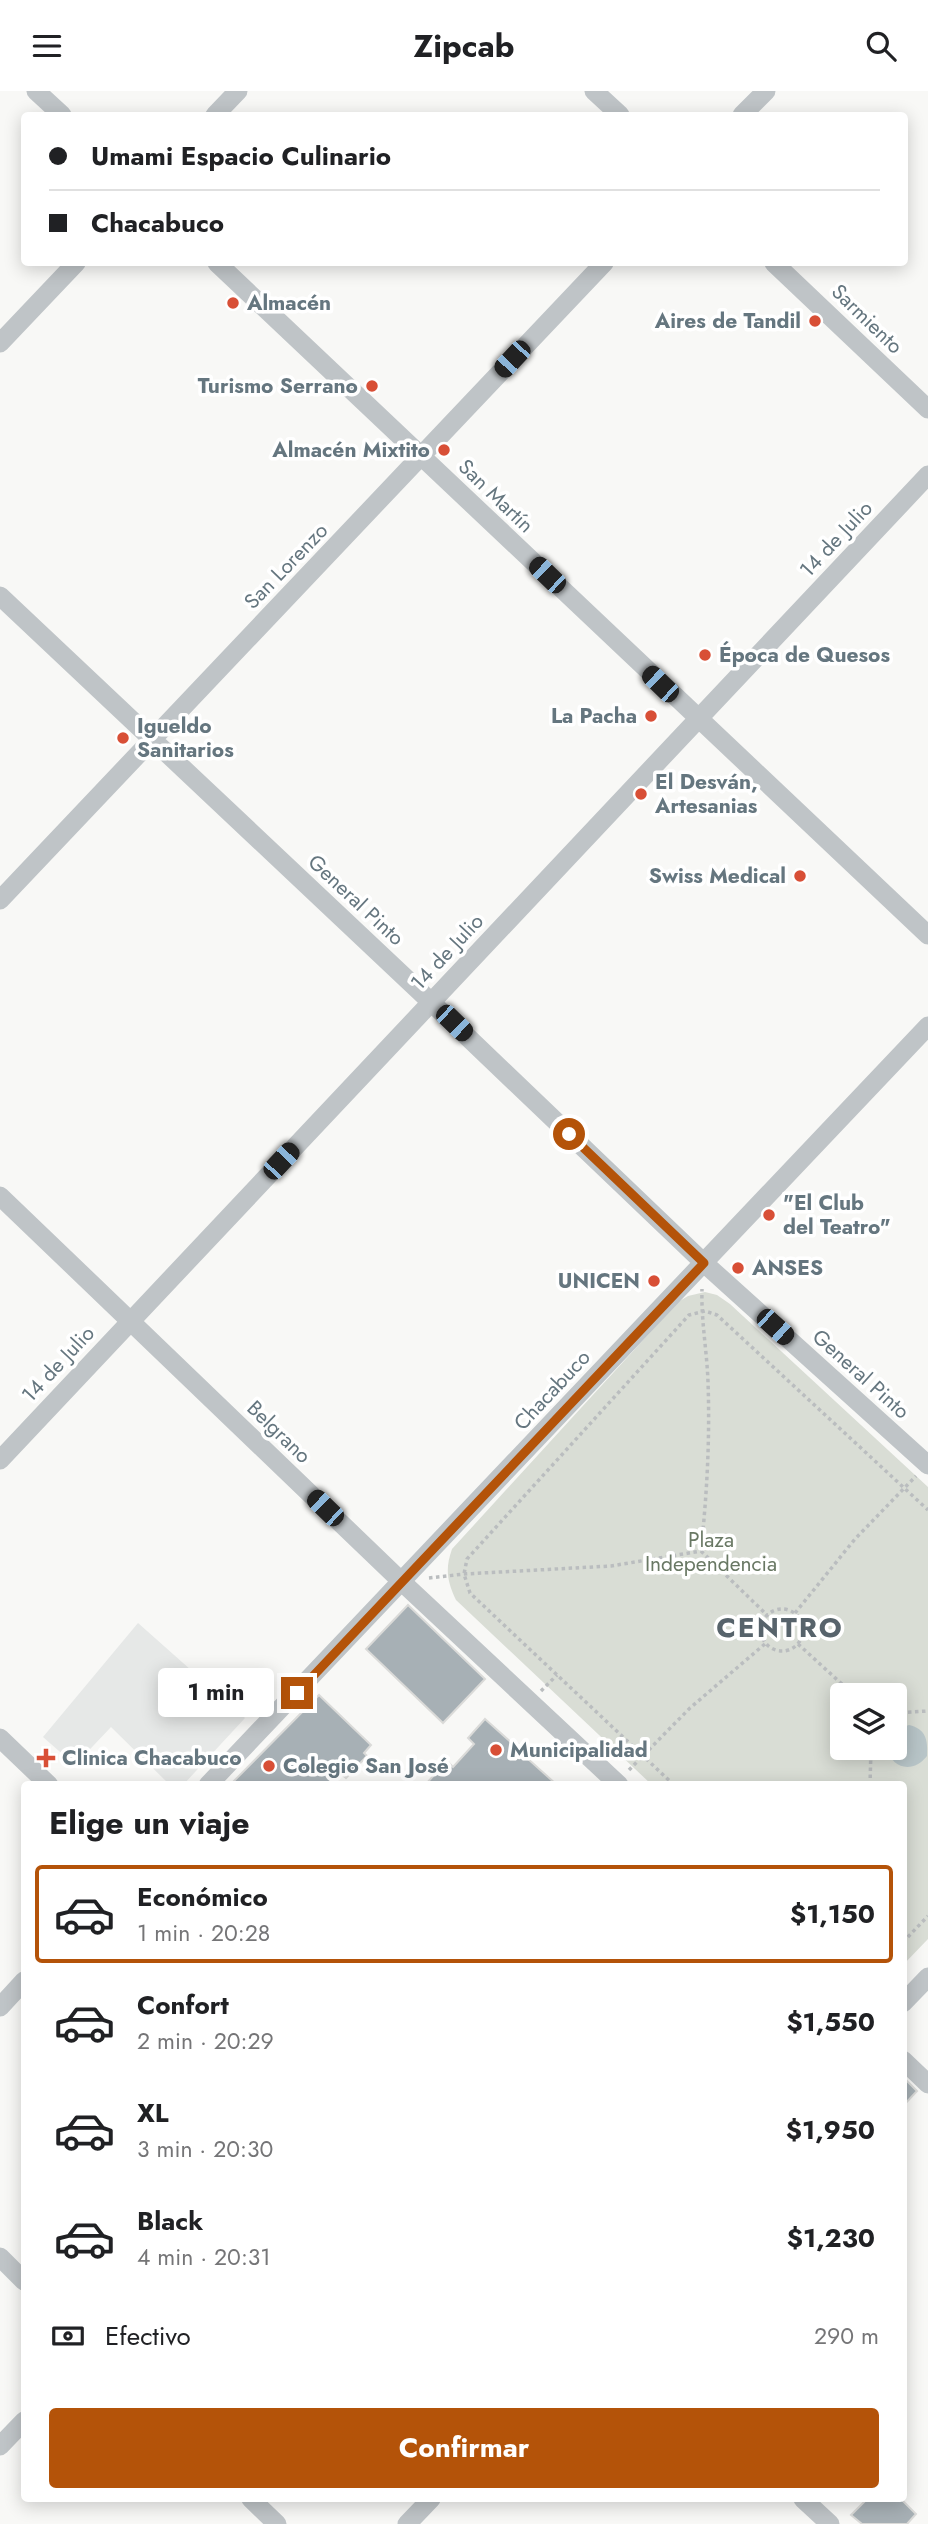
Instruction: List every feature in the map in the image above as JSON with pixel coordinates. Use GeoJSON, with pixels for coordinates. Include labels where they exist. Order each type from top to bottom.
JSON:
{"type":"FeatureCollection","features":[{"type":"Feature","properties":{"kind":"street"},"geometry":{"type":"LineString","coordinates":[[36,91],[59,112]]}},
{"type":"Feature","properties":{"kind":"street"},"geometry":{"type":"LineString","coordinates":[[218,112],[238,91]]}},
{"type":"Feature","properties":{"kind":"street"},"geometry":{"type":"LineString","coordinates":[[594,91],[617,112]]}},
{"type":"Feature","properties":{"kind":"street"},"geometry":{"type":"LineString","coordinates":[[745,112],[765,91]]}},
{"type":"Feature","properties":{"kind":"street"},"geometry":{"type":"LineString","coordinates":[[0,342],[73,266]]}},
{"type":"Feature","properties":{"kind":"street","name":"San Martín"},"geometry":{"type":"LineString","coordinates":[[220,266],[928,935]]}},
{"type":"Feature","properties":{"kind":"street","name":"San Lorenzo"},"geometry":{"type":"LineString","coordinates":[[0,900],[601,266]]}},
{"type":"Feature","properties":{"kind":"street","name":"Sarmiento"},"geometry":{"type":"LineString","coordinates":[[777,266],[928,409]]}},
{"type":"Feature","properties":{"kind":"street","name":"14 de Julio"},"geometry":{"type":"LineString","coordinates":[[0,1460],[928,475]]}},
{"type":"Feature","properties":{"kind":"street","name":"General Pinto"},"geometry":{"type":"LineString","coordinates":[[0,596],[704,1263],[928,1465]]}},
{"type":"Feature","properties":{"kind":"street","name":"Chacabuco"},"geometry":{"type":"LineString","coordinates":[[212,1781],[928,1026]]}},
{"type":"Feature","properties":{"kind":"street","name":"Belgrano"},"geometry":{"type":"LineString","coordinates":[[0,1196],[402,1582],[615,1781]]}},
{"type":"Feature","properties":{"kind":"street"},"geometry":{"type":"LineString","coordinates":[[0,1738],[45,1781]]}},
{"type":"Feature","properties":{"kind":"street"},"geometry":{"type":"LineString","coordinates":[[907,1999],[928,1977]]}},
{"type":"Feature","properties":{"kind":"street"},"geometry":{"type":"LineString","coordinates":[[0,2007],[21,1984]]}},
{"type":"Feature","properties":{"kind":"street"},"geometry":{"type":"LineString","coordinates":[[907,2064],[928,2084]]}},
{"type":"Feature","properties":{"kind":"street"},"geometry":{"type":"LineString","coordinates":[[0,2257],[21,2278]]}},
{"type":"Feature","properties":{"kind":"street"},"geometry":{"type":"LineString","coordinates":[[0,2446],[21,2424]]}},
{"type":"Feature","properties":{"kind":"street"},"geometry":{"type":"LineString","coordinates":[[254,2502],[277,2524]]}},
{"type":"Feature","properties":{"kind":"street"},"geometry":{"type":"LineString","coordinates":[[407,2524],[429,2502]]}},
{"type":"Feature","properties":{"kind":"street"},"geometry":{"type":"LineString","coordinates":[[806,2502],[830,2524]]}},
{"type":"Feature","properties":{"kind":"path"},"geometry":{"type":"LineString","coordinates":[[701,1551],[709,1444],[708,1380],[701,1312],[704,1263]]}},
{"type":"Feature","properties":{"kind":"path"},"geometry":{"type":"LineString","coordinates":[[670,1781],[470,1593],[464,1574],[467,1559],[690,1315],[701,1312],[717,1315],[928,1510]]}},
{"type":"Feature","properties":{"kind":"path"},"geometry":{"type":"LineString","coordinates":[[795,1613],[855,1539],[928,1465]]}},
{"type":"Feature","properties":{"kind":"path"},"geometry":{"type":"LineString","coordinates":[[402,1582],[464,1574],[611,1566],[701,1551]]}},
{"type":"Feature","properties":{"kind":"path"},"geometry":{"type":"LineString","coordinates":[[701,1551],[767,1615]]}},
{"type":"Feature","properties":{"kind":"path"},"geometry":{"type":"LineString","coordinates":[[776,1609],[795,1613],[803,1626],[798,1644],[783,1651],[770,1648],[760,1630],[767,1615],[776,1609]]}},
{"type":"Feature","properties":{"kind":"path"},"geometry":{"type":"LineString","coordinates":[[621,1781],[690,1708],[766,1643]]}},
{"type":"Feature","properties":{"kind":"path"},"geometry":{"type":"LineString","coordinates":[[798,1644],[841,1683]]}},
{"type":"Feature","properties":{"kind":"path"},"geometry":{"type":"LineString","coordinates":[[907,1712],[928,1711]]}},
{"type":"Feature","properties":{"kind":"path"},"geometry":{"type":"LineString","coordinates":[[870,1781],[871,1760]]}},
{"type":"Feature","properties":{"kind":"path"},"geometry":{"type":"LineString","coordinates":[[907,1938],[928,1916]]}},
{"type":"Feature","properties":{"kind":"shaded area"},"geometry":{"type":"Polygon","coordinates":[[[138,1623],[245,1718],[187,1781],[166,1781],[111,1727],[75,1765],[43,1737],[138,1623]]]}},
{"type":"Feature","properties":{"kind":"shaded area"},"geometry":{"type":"Polygon","coordinates":[[[907,1726],[919,1729],[925,1736],[927,1756],[916,1765],[904,1767],[893,1760],[907,1760],[907,1726]]]}},
{"type":"Feature","properties":{"kind":"green space","name":"Plaza Independencia"},"geometry":{"type":"Polygon","coordinates":[[[705,1292],[717,1295],[730,1304],[928,1487],[928,1939],[907,1961],[907,1781],[648,1781],[456,1600],[448,1575],[452,1549],[678,1302],[688,1296],[705,1292]]]}},
{"type":"Feature","properties":{"kind":"building"},"geometry":{"type":"Polygon","coordinates":[[[408,1605],[485,1679],[443,1723],[366,1649],[408,1605]]]}},
{"type":"Feature","properties":{"kind":"building"},"geometry":{"type":"Polygon","coordinates":[[[319,1695],[371,1745],[364,1753],[367,1756],[346,1778],[339,1772],[330,1781],[234,1781],[319,1695]]]}},
{"type":"Feature","properties":{"kind":"building","name":"Municipalidad"},"geometry":{"type":"Polygon","coordinates":[[[485,1719],[513,1744],[515,1741],[530,1755],[527,1758],[553,1781],[429,1781],[447,1761],[453,1767],[474,1744],[468,1738],[485,1719]]]}},
{"type":"Feature","properties":{"kind":"building"},"geometry":{"type":"Polygon","coordinates":[[[907,2081],[917,2091],[907,2102],[907,2081]]]}},
{"type":"Feature","properties":{"kind":"building"},"geometry":{"type":"Polygon","coordinates":[[[864,2502],[904,2502],[916,2514],[907,2524],[862,2524],[851,2515],[864,2502]]]}},
{"type":"Feature","properties":{"kind":"place","name":"Almacén"},"geometry":{"type":"Point","coordinates":[233,303]}},
{"type":"Feature","properties":{"kind":"place","name":"Aires de Tandil"},"geometry":{"type":"Point","coordinates":[815,321]}},
{"type":"Feature","properties":{"kind":"place","name":"Turismo Serrano"},"geometry":{"type":"Point","coordinates":[372,386]}},
{"type":"Feature","properties":{"kind":"place","name":"Almacén Mixtito"},"geometry":{"type":"Point","coordinates":[444,450]}},
{"type":"Feature","properties":{"kind":"place","name":"Época de Quesos"},"geometry":{"type":"Point","coordinates":[705,655]}},
{"type":"Feature","properties":{"kind":"place","name":"La Pacha"},"geometry":{"type":"Point","coordinates":[651,716]}},
{"type":"Feature","properties":{"kind":"place","name":"Igueldo Sanitarios"},"geometry":{"type":"Point","coordinates":[123,738]}},
{"type":"Feature","properties":{"kind":"place","name":"El Desván, Artesanias"},"geometry":{"type":"Point","coordinates":[641,794]}},
{"type":"Feature","properties":{"kind":"place","name":"Swiss Medical"},"geometry":{"type":"Point","coordinates":[800,876]}},
{"type":"Feature","properties":{"kind":"place","name":"\"El Club del Teatro\""},"geometry":{"type":"Point","coordinates":[769,1215]}},
{"type":"Feature","properties":{"kind":"place","name":"ANSES"},"geometry":{"type":"Point","coordinates":[738,1268]}},
{"type":"Feature","properties":{"kind":"place","name":"UNICEN"},"geometry":{"type":"Point","coordinates":[654,1281]}},
{"type":"Feature","properties":{"kind":"place","name":"Municipalidad"},"geometry":{"type":"Point","coordinates":[496,1750]}},
{"type":"Feature","properties":{"kind":"place","name":"Clinica Chacabuco"},"geometry":{"type":"Point","coordinates":[46,1758]}},
{"type":"Feature","properties":{"kind":"place","name":"Colegio San José"},"geometry":{"type":"Point","coordinates":[269,1766]}},
{"type":"Feature","properties":{"kind":"district","name":"CENTRO"},"geometry":{"type":"Point","coordinates":[780,1627]}},
{"type":"Feature","properties":{"kind":"route"},"geometry":{"type":"LineString","coordinates":[[297,1693],[704,1263],[569,1134]]}}]}
